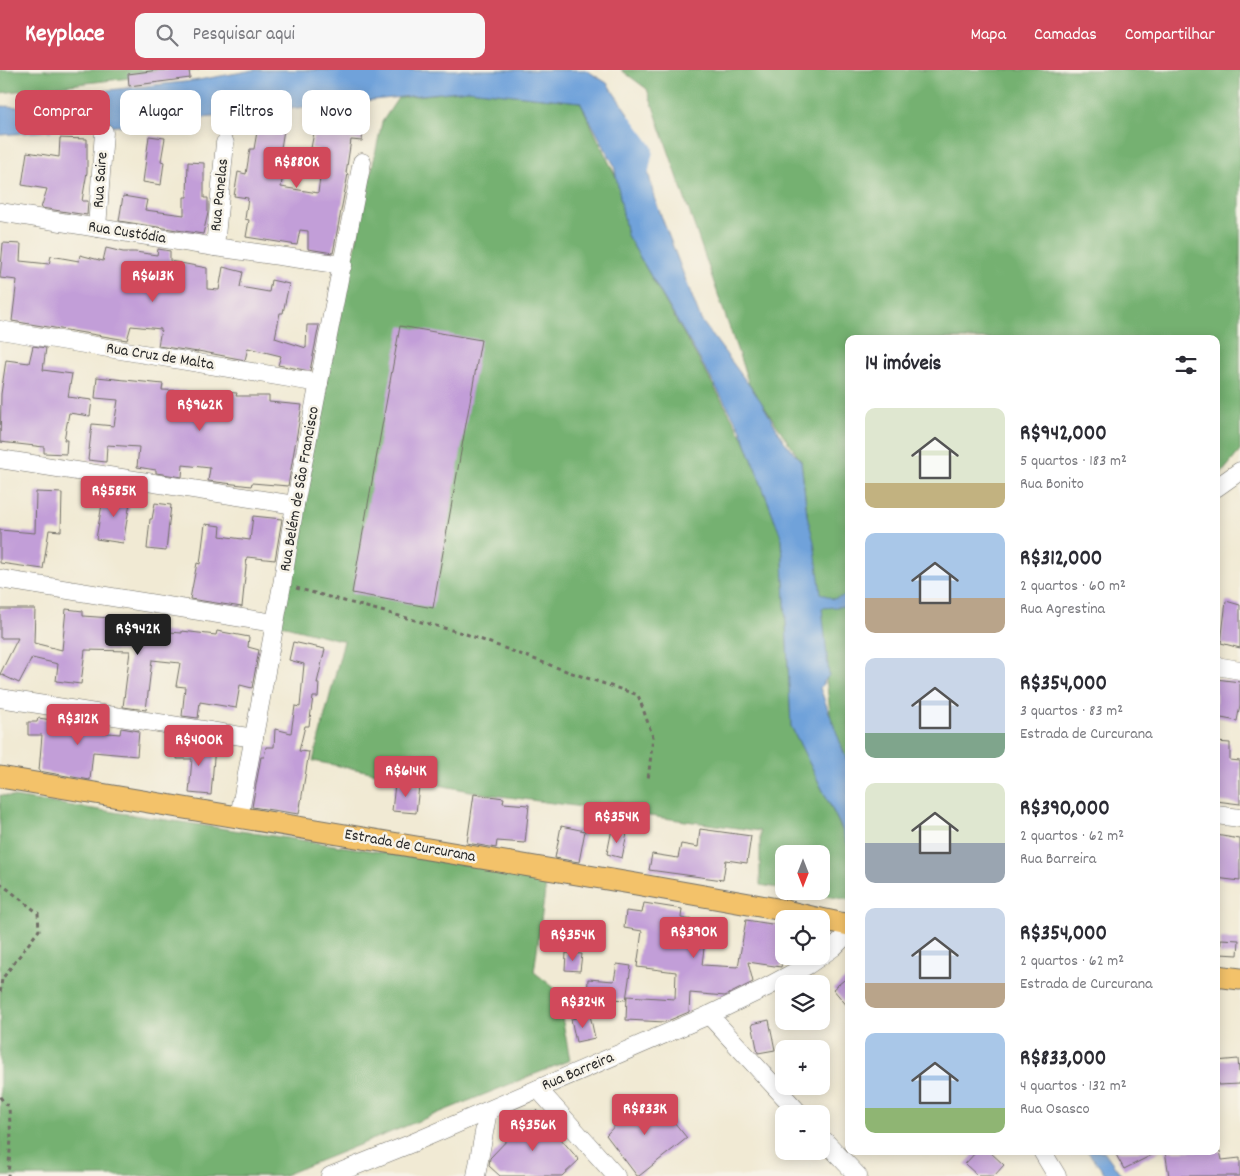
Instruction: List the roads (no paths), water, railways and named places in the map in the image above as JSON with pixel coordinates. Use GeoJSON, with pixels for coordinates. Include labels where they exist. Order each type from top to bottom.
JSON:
{"type":"FeatureCollection","features":[{"type":"Feature","properties":{"kind":"main road","name":"Estrada de Curcurana"},"geometry":{"type":"LineString","coordinates":[[0,777],[780,910]]}},
{"type":"Feature","properties":{"kind":"main road","name":"Estrada de Curcurana"},"geometry":{"type":"LineString","coordinates":[[830,921],[845,924]]}},
{"type":"Feature","properties":{"kind":"main road"},"geometry":{"type":"LineString","coordinates":[[1220,976],[1240,979]]}},
{"type":"Feature","properties":{"kind":"street","name":"Rua Saire"},"geometry":{"type":"LineString","coordinates":[[97,228],[104,135]]}},
{"type":"Feature","properties":{"kind":"street","name":"Rua Panelas"},"geometry":{"type":"LineString","coordinates":[[215,247],[225,143]]}},
{"type":"Feature","properties":{"kind":"street","name":"Rua Belém de São Francisco"},"geometry":{"type":"LineString","coordinates":[[239,817],[295,506],[362,162]]}},
{"type":"Feature","properties":{"kind":"street","name":"Rua Custódia"},"geometry":{"type":"LineString","coordinates":[[0,212],[215,247],[343,265]]}},
{"type":"Feature","properties":{"kind":"street","name":"Rua Cruz de Malta"},"geometry":{"type":"LineString","coordinates":[[0,330],[319,383]]}},
{"type":"Feature","properties":{"kind":"street"},"geometry":{"type":"LineString","coordinates":[[0,459],[295,506]]}},
{"type":"Feature","properties":{"kind":"street"},"geometry":{"type":"LineString","coordinates":[[1220,485],[1240,471]]}},
{"type":"Feature","properties":{"kind":"street"},"geometry":{"type":"LineString","coordinates":[[0,579],[274,623]]}},
{"type":"Feature","properties":{"kind":"street"},"geometry":{"type":"LineString","coordinates":[[1220,667],[1240,670]]}},
{"type":"Feature","properties":{"kind":"street"},"geometry":{"type":"LineString","coordinates":[[0,698],[254,738]]}},
{"type":"Feature","properties":{"kind":"street"},"geometry":{"type":"LineString","coordinates":[[1220,816],[1240,818]]}},
{"type":"Feature","properties":{"kind":"street","name":"Rua Barreira"},"geometry":{"type":"LineString","coordinates":[[830,950],[845,937]]}},
{"type":"Feature","properties":{"kind":"street","name":"Rua Barreira"},"geometry":{"type":"LineString","coordinates":[[330,1176],[709,1015],[808,965]]}},
{"type":"Feature","properties":{"kind":"street"},"geometry":{"type":"LineString","coordinates":[[709,1015],[792,1105]]}},
{"type":"Feature","properties":{"kind":"street"},"geometry":{"type":"LineString","coordinates":[[538,1089],[616,1176]]}},
{"type":"Feature","properties":{"kind":"street"},"geometry":{"type":"LineString","coordinates":[[476,1176],[488,1110]]}},
{"type":"Feature","properties":{"kind":"street"},"geometry":{"type":"LineString","coordinates":[[830,1146],[858,1176]]}},
{"type":"Feature","properties":{"kind":"street"},"geometry":{"type":"LineString","coordinates":[[1044,1155],[1057,1176]]}},
{"type":"Feature","properties":{"kind":"water"},"geometry":{"type":"Polygon","coordinates":[[[254,70],[586,70],[607,83],[627,112],[649,175],[654,197],[701,320],[760,400],[784,441],[801,461],[807,515],[814,542],[821,593],[833,599],[845,596],[845,606],[822,608],[829,675],[820,688],[845,755],[845,838],[791,726],[782,539],[741,430],[627,235],[614,165],[580,102],[468,90],[370,100],[370,90],[302,90],[302,108],[292,109],[292,90],[211,90],[211,117],[201,118],[201,90],[120,90],[120,126],[110,126],[109,90],[193,81],[254,70]]]}},
{"type":"Feature","properties":{"kind":"water"},"geometry":{"type":"Polygon","coordinates":[[[0,106],[15,107],[15,134],[0,135],[0,106]]]}},
{"type":"Feature","properties":{"kind":"water"},"geometry":{"type":"Polygon","coordinates":[[[1090,1155],[1107,1155],[1122,1176],[1107,1176],[1090,1155]]]}},
{"type":"Feature","properties":{"kind":"waterway"},"geometry":{"type":"LineString","coordinates":[[624,123],[644,150],[638,180]]}}]}
